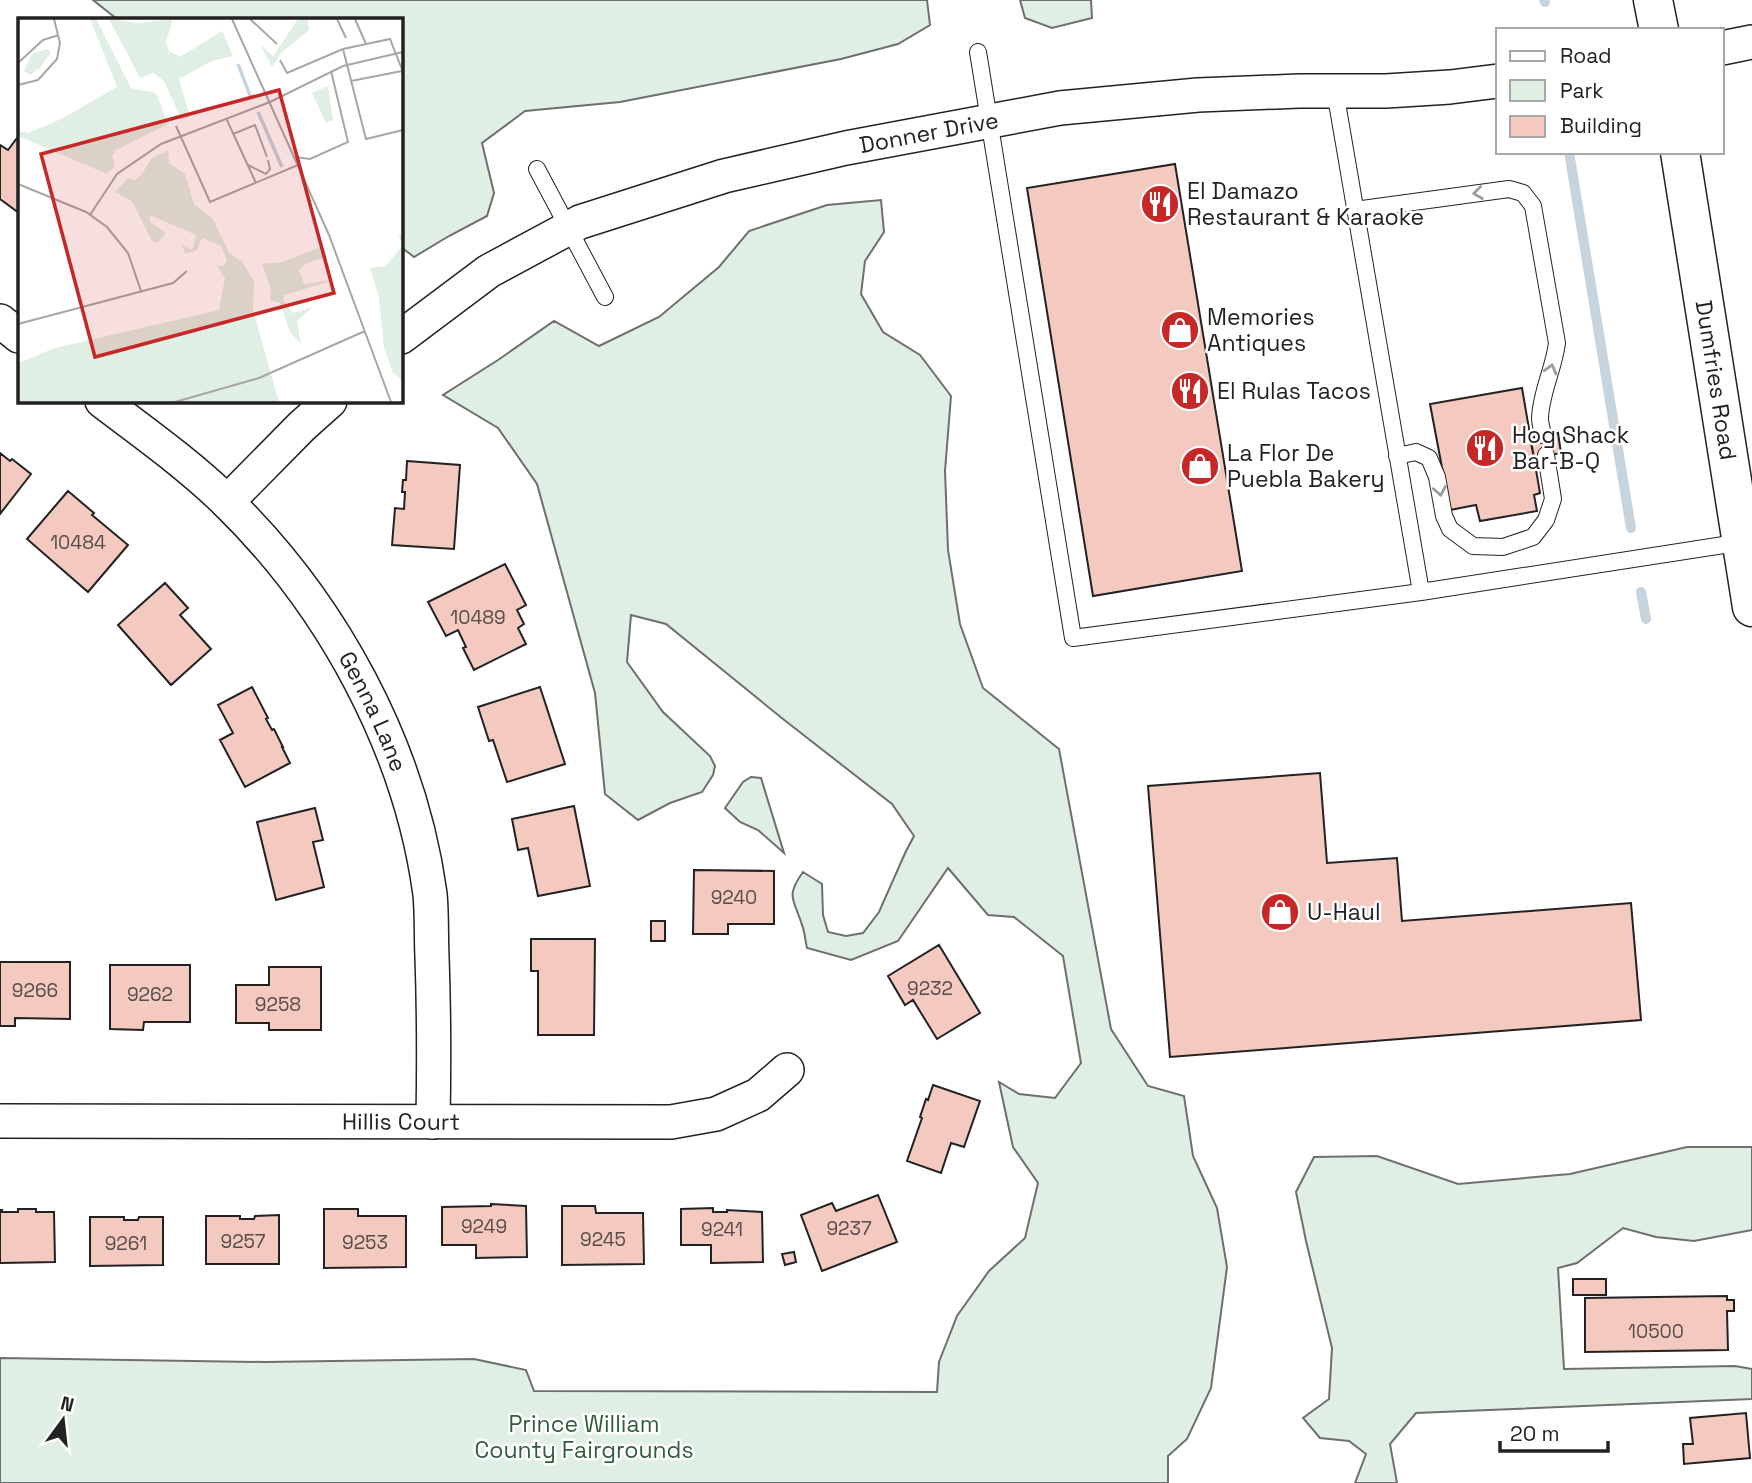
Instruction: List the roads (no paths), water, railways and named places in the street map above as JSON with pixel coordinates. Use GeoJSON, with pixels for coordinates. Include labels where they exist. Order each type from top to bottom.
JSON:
{"type":"FeatureCollection","features":[{"type":"Feature","properties":{"kind":"main road"},"geometry":{"type":"LineString","coordinates":[[1653,0],[1659,28]]}},
{"type":"Feature","properties":{"kind":"main road","name":"Dumfries Road"},"geometry":{"type":"LineString","coordinates":[[1680,154],[1743,489],[1743,542],[1752,606]]}},
{"type":"Feature","properties":{"kind":"street"},"geometry":{"type":"LineString","coordinates":[[1724,48],[1752,42]]}},
{"type":"Feature","properties":{"kind":"street","name":"Donner Drive"},"geometry":{"type":"LineString","coordinates":[[402,336],[489,271],[580,222],[723,176],[846,148],[1060,108],[1175,97],[1299,91],[1386,91],[1496,81]]}},
{"type":"Feature","properties":{"kind":"street"},"geometry":{"type":"LineString","coordinates":[[0,321],[18,335]]}},
{"type":"Feature","properties":{"kind":"street","name":"Genna Lane"},"geometry":{"type":"LineString","coordinates":[[103,402],[202,478],[277,556],[324,618],[369,698],[399,766],[419,838],[430,896],[435,1032],[433,1122]]}},
{"type":"Feature","properties":{"kind":"street"},"geometry":{"type":"LineString","coordinates":[[227,502],[329,402]]}},
{"type":"Feature","properties":{"kind":"street","name":"Hillis Court"},"geometry":{"type":"LineString","coordinates":[[0,1121],[671,1122],[716,1114],[758,1095],[787,1070]]}},
{"type":"Feature","properties":{"kind":"lane"},"geometry":{"type":"LineString","coordinates":[[978,52],[1073,638],[1421,592],[1743,542]]}},
{"type":"Feature","properties":{"kind":"lane"},"geometry":{"type":"LineString","coordinates":[[1335,91],[1421,592]]}},
{"type":"Feature","properties":{"kind":"lane"},"geometry":{"type":"LineString","coordinates":[[537,169],[605,297]]}},
{"type":"Feature","properties":{"kind":"lane"},"geometry":{"type":"LineString","coordinates":[[1355,210],[1509,189],[1523,193],[1533,206],[1557,343],[1540,419],[1543,435]]}},
{"type":"Feature","properties":{"kind":"lane"},"geometry":{"type":"LineString","coordinates":[[1397,456],[1416,452],[1429,458],[1437,477],[1444,516],[1450,529],[1473,546],[1503,547],[1533,537],[1546,520],[1553,499],[1546,455]]}},
{"type":"Feature","properties":{"kind":"waterway"},"geometry":{"type":"LineString","coordinates":[[1569,154],[1631,528]]}},
{"type":"Feature","properties":{"kind":"waterway"},"geometry":{"type":"LineString","coordinates":[[1641,592],[1646,619]]}},
{"type":"Feature","properties":{"kind":"place","name":"El Damazo Restaurant & Karaoke"},"geometry":{"type":"Point","coordinates":[1160,204]}},
{"type":"Feature","properties":{"kind":"place","name":"Memories Antiques"},"geometry":{"type":"Point","coordinates":[1180,330]}},
{"type":"Feature","properties":{"kind":"place","name":"El Rulas Tacos"},"geometry":{"type":"Point","coordinates":[1190,391]}},
{"type":"Feature","properties":{"kind":"place","name":"Hog Shack Bar-B-Q"},"geometry":{"type":"Point","coordinates":[1485,448]}},
{"type":"Feature","properties":{"kind":"place","name":"La Flor De Puebla Bakery"},"geometry":{"type":"Point","coordinates":[1200,466]}},
{"type":"Feature","properties":{"kind":"place","name":"U-Haul"},"geometry":{"type":"Point","coordinates":[1280,912]}},
{"type":"Feature","properties":{"kind":"park label","name":"Prince William County Fairgrounds"},"geometry":{"type":"Point","coordinates":[584,1437]}}]}
